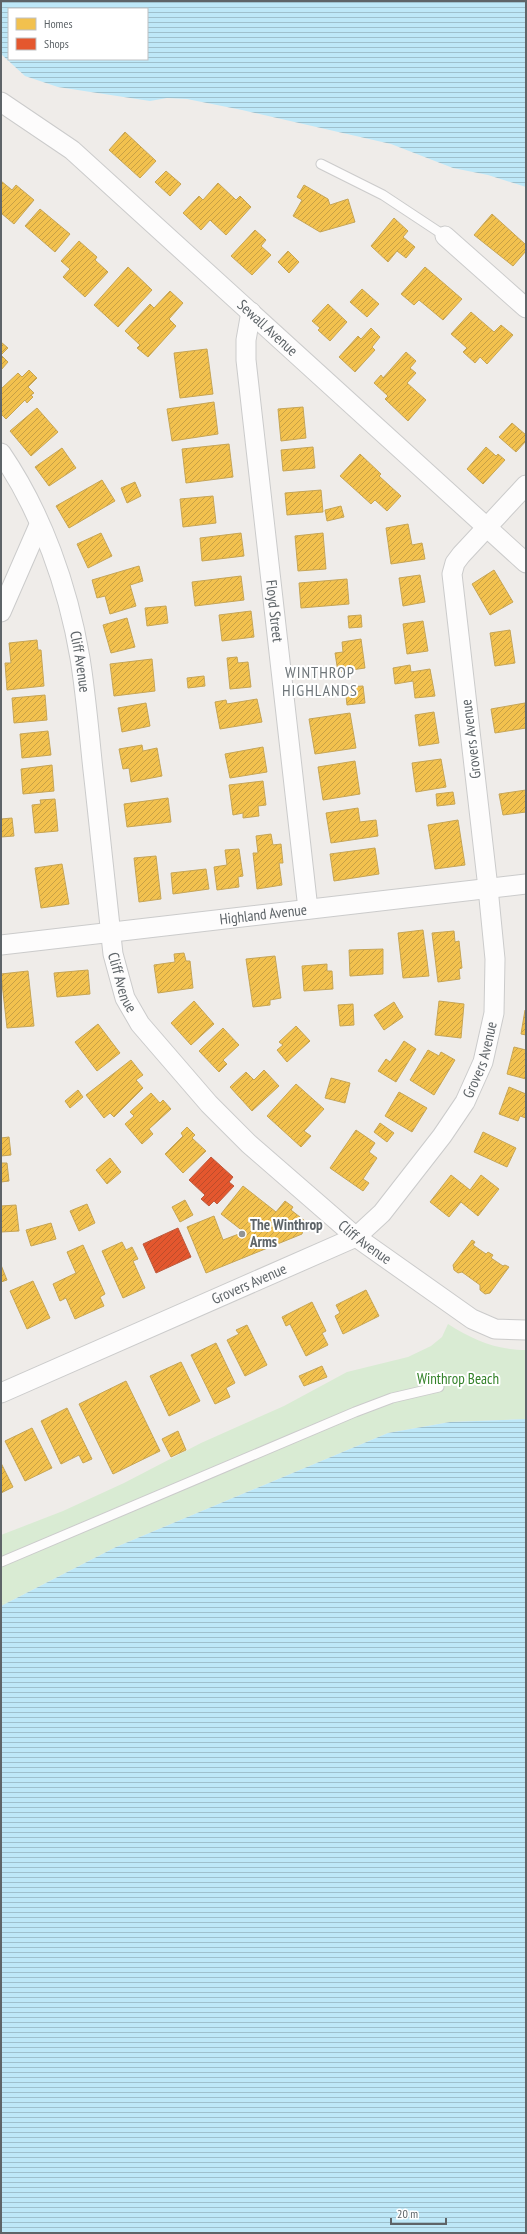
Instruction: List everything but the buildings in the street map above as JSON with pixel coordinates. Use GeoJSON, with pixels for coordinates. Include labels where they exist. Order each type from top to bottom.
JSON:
{"type":"FeatureCollection","features":[{"type":"Feature","properties":{"kind":"street","name":"Sewall Avenue"},"geometry":{"type":"LineString","coordinates":[[1,102],[72,150],[526,564]]}},
{"type":"Feature","properties":{"kind":"street"},"geometry":{"type":"LineString","coordinates":[[445,236],[526,308]]}},
{"type":"Feature","properties":{"kind":"street","name":"Floyd Street"},"geometry":{"type":"LineString","coordinates":[[251,312],[246,340],[246,360],[308,909]]}},
{"type":"Feature","properties":{"kind":"street","name":"Cliff Avenue"},"geometry":{"type":"LineString","coordinates":[[1,453],[23,492],[39,525],[65,592],[80,658],[111,932],[120,984],[131,1011],[144,1030],[220,1116],[249,1144],[356,1237],[472,1319],[495,1329],[526,1330]]}},
{"type":"Feature","properties":{"kind":"street","name":"Grovers Avenue"},"geometry":{"type":"LineString","coordinates":[[1,1393],[356,1237],[382,1213],[442,1136],[465,1102],[479,1073],[489,1038],[495,999],[495,959],[452,579],[454,568],[458,559],[526,485]]}},
{"type":"Feature","properties":{"kind":"street"},"geometry":{"type":"LineString","coordinates":[[1,612],[39,525]]}},
{"type":"Feature","properties":{"kind":"street","name":"Highland Avenue"},"geometry":{"type":"LineString","coordinates":[[1,945],[526,884]]}},
{"type":"Feature","properties":{"kind":"lane"},"geometry":{"type":"LineString","coordinates":[[321,164],[383,195],[445,236]]}},
{"type":"Feature","properties":{"kind":"lane"},"geometry":{"type":"LineString","coordinates":[[1,1562],[361,1410],[392,1398],[439,1387]]}},
{"type":"Feature","properties":{"kind":"green space","name":"Winthrop Beach"},"geometry":{"type":"Polygon","coordinates":[[[448,1324],[485,1343],[515,1350],[526,1350],[526,1419],[450,1422],[388,1433],[116,1547],[1,1606],[1,1535],[63,1511],[124,1483],[201,1443],[284,1406],[347,1372],[408,1357],[431,1346],[442,1337],[448,1324]]]}},
{"type":"Feature","properties":{"kind":"water"},"geometry":{"type":"Polygon","coordinates":[[[1,1],[526,1],[526,187],[488,175],[453,168],[391,144],[242,110],[187,99],[167,98],[150,101],[58,87],[25,76],[1,54],[1,1]]]}},
{"type":"Feature","properties":{"kind":"water"},"geometry":{"type":"Polygon","coordinates":[[[526,1419],[526,2233],[1,2233],[1,1606],[116,1547],[388,1433],[450,1422],[526,1419]]]}},
{"type":"Feature","properties":{"kind":"place","name":"The Winthrop Arms"},"geometry":{"type":"Point","coordinates":[242,1234]}},
{"type":"Feature","properties":{"kind":"district","name":"WINTHROP HIGHLANDS"},"geometry":{"type":"Point","coordinates":[320,681]}}]}
